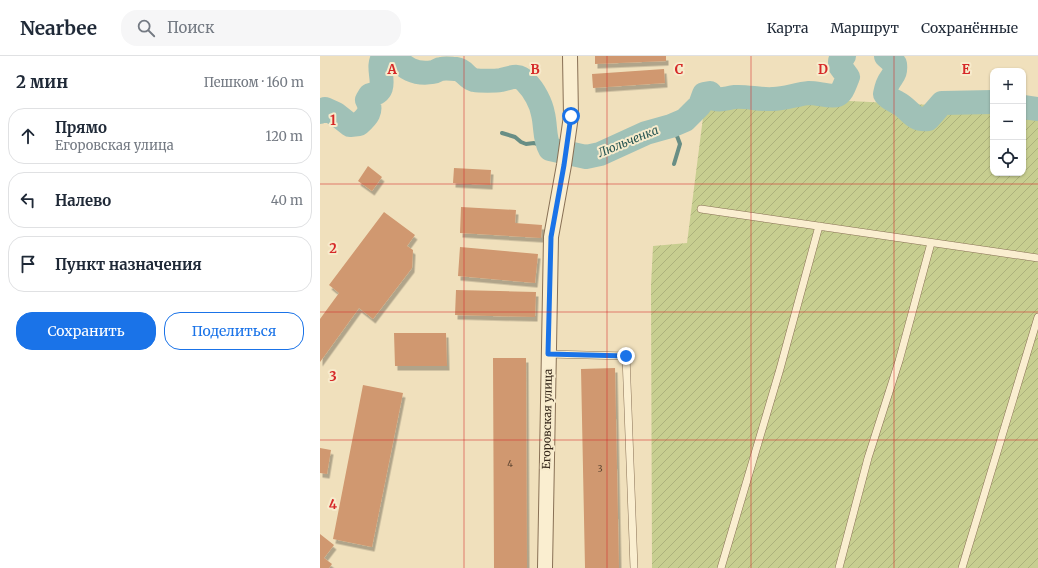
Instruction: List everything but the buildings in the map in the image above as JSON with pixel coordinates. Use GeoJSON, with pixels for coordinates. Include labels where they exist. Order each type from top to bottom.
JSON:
{"type":"FeatureCollection","features":[{"type":"Feature","properties":{"kind":"street","name":"Егоровская улица"},"geometry":{"type":"LineString","coordinates":[[545,568],[551,237],[571,116],[570,56]]}},
{"type":"Feature","properties":{"kind":"lane"},"geometry":{"type":"LineString","coordinates":[[701,209],[1038,258]]}},
{"type":"Feature","properties":{"kind":"lane"},"geometry":{"type":"LineString","coordinates":[[721,568],[780,369],[819,226]]}},
{"type":"Feature","properties":{"kind":"lane"},"geometry":{"type":"LineString","coordinates":[[839,568],[868,458],[899,361],[931,243]]}},
{"type":"Feature","properties":{"kind":"lane"},"geometry":{"type":"LineString","coordinates":[[962,568],[1038,317]]}},
{"type":"Feature","properties":{"kind":"lane"},"geometry":{"type":"LineString","coordinates":[[548,354],[626,356],[634,568]]}},
{"type":"Feature","properties":{"kind":"green space"},"geometry":{"type":"Polygon","coordinates":[[[706,94],[990,108],[990,176],[1026,176],[1026,110],[1038,111],[1038,568],[652,568],[651,286],[653,246],[687,243],[706,94]]]}},
{"type":"Feature","properties":{"kind":"waterway","name":"Люльченка"},"geometry":{"type":"LineString","coordinates":[[320,112],[325,109],[336,114],[350,125],[359,124],[368,114],[369,104],[367,100],[370,95],[377,93],[382,84],[380,67],[384,56]]}},
{"type":"Feature","properties":{"kind":"waterway","name":"Люльченка"},"geometry":{"type":"LineString","coordinates":[[393,56],[410,70],[420,72],[426,73],[434,72],[440,69],[456,69],[464,72],[469,78],[474,80],[495,81],[514,77],[523,79],[529,85],[539,101],[544,119],[546,137],[550,149],[586,157],[600,154],[646,133],[671,126],[685,120],[700,105],[704,94],[710,93],[711,97],[720,99],[735,97],[778,99],[809,93],[831,96],[837,95],[842,90],[848,77],[840,66],[840,61],[844,56]]}},
{"type":"Feature","properties":{"kind":"waterway","name":"Люльченка"},"geometry":{"type":"LineString","coordinates":[[886,56],[895,64],[895,69],[894,74],[887,85],[885,94],[918,118],[928,119],[942,103],[990,102]]}},
{"type":"Feature","properties":{"kind":"waterway","name":"Люльченка"},"geometry":{"type":"LineString","coordinates":[[1026,107],[1038,109]]}},
{"type":"Feature","properties":{"kind":"waterway"},"geometry":{"type":"LineString","coordinates":[[657,129],[677,136],[680,144],[674,164]]}},
{"type":"Feature","properties":{"kind":"waterway"},"geometry":{"type":"LineString","coordinates":[[502,133],[515,137],[526,144],[534,143],[550,149]]}},
{"type":"Feature","properties":{"kind":"route"},"geometry":{"type":"LineString","coordinates":[[571,116],[551,237],[548,354],[626,356]]}}]}
